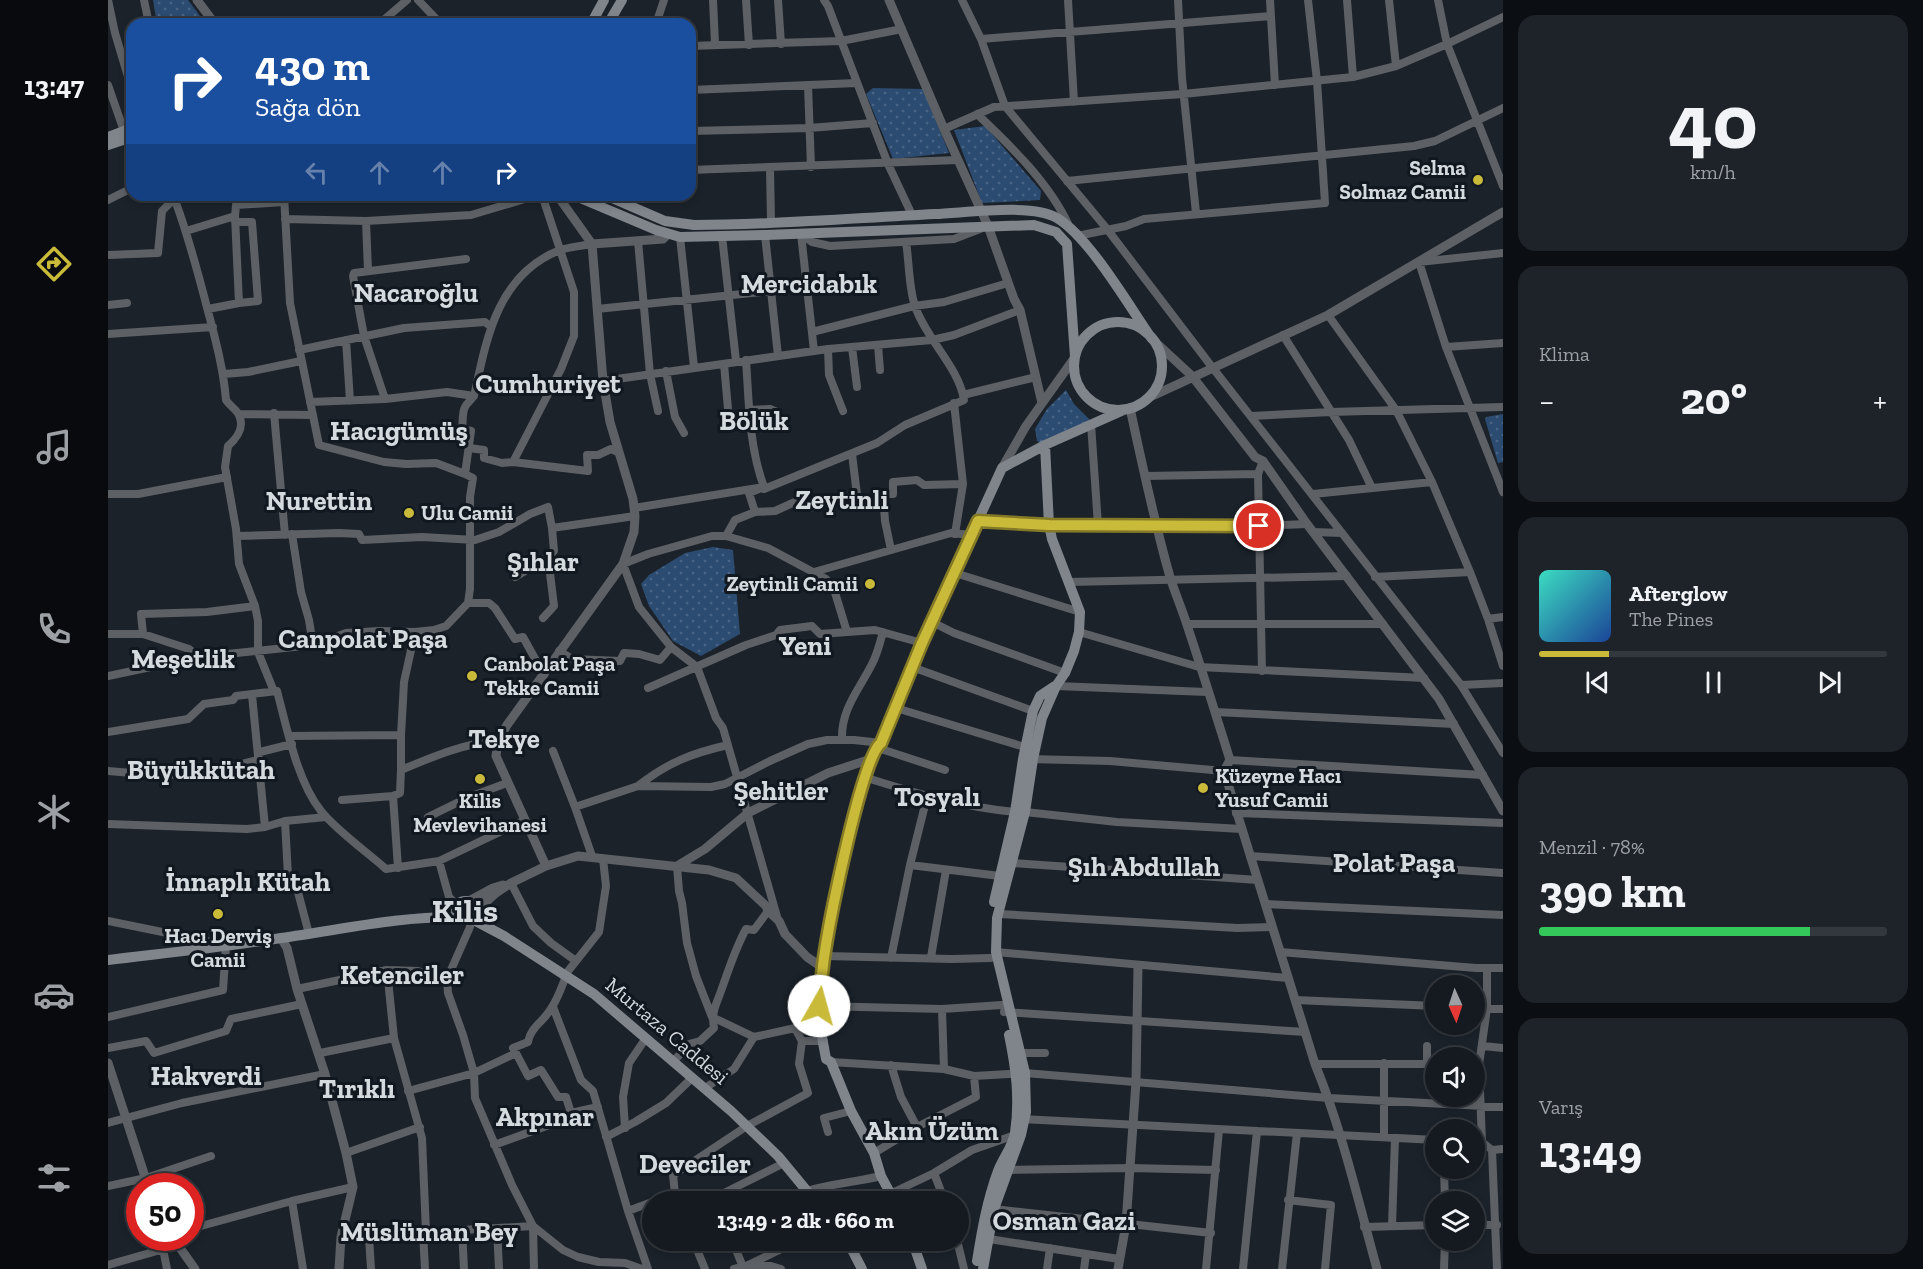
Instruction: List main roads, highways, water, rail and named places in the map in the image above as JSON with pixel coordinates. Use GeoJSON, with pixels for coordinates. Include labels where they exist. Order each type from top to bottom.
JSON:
{"type":"FeatureCollection","features":[{"type":"Feature","properties":{"kind":"main road"},"geometry":{"type":"LineString","coordinates":[[594,18],[604,0]]}},
{"type":"Feature","properties":{"kind":"main road"},"geometry":{"type":"LineString","coordinates":[[612,18],[622,0]]}},
{"type":"Feature","properties":{"kind":"main road"},"geometry":{"type":"LineString","coordinates":[[108,137],[126,133]]}},
{"type":"Feature","properties":{"kind":"main road"},"geometry":{"type":"LineString","coordinates":[[108,145],[126,134]]}},
{"type":"Feature","properties":{"kind":"main road"},"geometry":{"type":"LineString","coordinates":[[588,201],[680,237],[1034,225],[1056,232],[1067,244],[1074,371],[1078,385],[1086,397],[1105,407],[1112,410],[1128,408]]}},
{"type":"Feature","properties":{"kind":"main road"},"geometry":{"type":"LineString","coordinates":[[624,201],[679,224],[714,225],[980,212],[1046,212],[1080,235],[1159,351],[1162,364],[1158,382],[1148,398],[1002,468],[922,643],[897,708],[864,777],[825,956],[819,1006],[826,1059],[831,1062],[851,1111],[874,1153],[881,1176],[890,1191]]}},
{"type":"Feature","properties":{"kind":"main road"},"geometry":{"type":"LineString","coordinates":[[1075,357],[1084,339],[1101,326],[1114,322],[1142,329],[1152,339]]}},
{"type":"Feature","properties":{"kind":"main road"},"geometry":{"type":"LineString","coordinates":[[1029,754],[1042,718],[1074,651],[1079,632],[1080,612],[1052,539],[1049,525],[1045,446]]}},
{"type":"Feature","properties":{"kind":"main road"},"geometry":{"type":"LineString","coordinates":[[994,955],[999,914],[1012,863],[1029,754],[1033,711],[1040,696],[1056,686]]}},
{"type":"Feature","properties":{"kind":"main road"},"geometry":{"type":"LineString","coordinates":[[1020,812],[1000,876],[990,919],[994,955],[1021,1074]]}},
{"type":"Feature","properties":{"kind":"main road"},"geometry":{"type":"LineString","coordinates":[[421,918],[458,905],[462,901],[469,901],[474,907],[468,916]]}},
{"type":"Feature","properties":{"kind":"main road"},"geometry":{"type":"LineString","coordinates":[[458,905],[456,911],[468,916]]}},
{"type":"Feature","properties":{"kind":"main road"},"geometry":{"type":"LineString","coordinates":[[108,960],[421,918],[468,916]]}},
{"type":"Feature","properties":{"kind":"main road","name":"Murtaza Caddesi"},"geometry":{"type":"LineString","coordinates":[[468,916],[504,936],[594,994],[747,1126],[784,1163],[807,1191]]}},
{"type":"Feature","properties":{"kind":"main road"},"geometry":{"type":"LineString","coordinates":[[982,1269],[994,1209],[1008,1170],[1020,1119],[1020,1053],[1005,1010]]}},
{"type":"Feature","properties":{"kind":"main road"},"geometry":{"type":"LineString","coordinates":[[975,1269],[987,1205],[1020,1119]]}},
{"type":"Feature","properties":{"kind":"main road"},"geometry":{"type":"LineString","coordinates":[[853,1251],[862,1269]]}},
{"type":"Feature","properties":{"kind":"main road"},"geometry":{"type":"LineString","coordinates":[[916,1251],[922,1269]]}},
{"type":"Feature","properties":{"kind":"place","name":"Selma Solmaz Camii"},"geometry":{"type":"Point","coordinates":[1478,180]}},
{"type":"Feature","properties":{"kind":"place","name":"Ulu Camii"},"geometry":{"type":"Point","coordinates":[409,513]}},
{"type":"Feature","properties":{"kind":"place","name":"Zeytinli Camii"},"geometry":{"type":"Point","coordinates":[870,584]}},
{"type":"Feature","properties":{"kind":"place","name":"Canbolat Paşa Tekke Camii"},"geometry":{"type":"Point","coordinates":[472,676]}},
{"type":"Feature","properties":{"kind":"place","name":"Kilis Mevlevihanesi"},"geometry":{"type":"Point","coordinates":[480,779]}},
{"type":"Feature","properties":{"kind":"place","name":"Küzeyne Hacı Yusuf Camii"},"geometry":{"type":"Point","coordinates":[1203,788]}},
{"type":"Feature","properties":{"kind":"place","name":"Hacı Derviş Camii"},"geometry":{"type":"Point","coordinates":[218,914]}},
{"type":"Feature","properties":{"kind":"district","name":"Mercidabık"},"geometry":{"type":"Point","coordinates":[809,284]}},
{"type":"Feature","properties":{"kind":"district","name":"Nacaroğlu"},"geometry":{"type":"Point","coordinates":[416,293]}},
{"type":"Feature","properties":{"kind":"district","name":"Cumhuriyet"},"geometry":{"type":"Point","coordinates":[548,384]}},
{"type":"Feature","properties":{"kind":"district","name":"Bölük"},"geometry":{"type":"Point","coordinates":[754,421]}},
{"type":"Feature","properties":{"kind":"district","name":"Hacıgümüş"},"geometry":{"type":"Point","coordinates":[399,431]}},
{"type":"Feature","properties":{"kind":"district","name":"Zeytinli"},"geometry":{"type":"Point","coordinates":[842,500]}},
{"type":"Feature","properties":{"kind":"district","name":"Nurettin"},"geometry":{"type":"Point","coordinates":[319,501]}},
{"type":"Feature","properties":{"kind":"district","name":"Şıhlar"},"geometry":{"type":"Point","coordinates":[543,562]}},
{"type":"Feature","properties":{"kind":"district","name":"Canpolat Paşa"},"geometry":{"type":"Point","coordinates":[363,639]}},
{"type":"Feature","properties":{"kind":"district","name":"Yeni"},"geometry":{"type":"Point","coordinates":[805,646]}},
{"type":"Feature","properties":{"kind":"district","name":"Meşetlik"},"geometry":{"type":"Point","coordinates":[183,659]}},
{"type":"Feature","properties":{"kind":"district","name":"Tekye"},"geometry":{"type":"Point","coordinates":[504,739]}},
{"type":"Feature","properties":{"kind":"district","name":"Büyükkütah"},"geometry":{"type":"Point","coordinates":[201,770]}},
{"type":"Feature","properties":{"kind":"district","name":"Şehitler"},"geometry":{"type":"Point","coordinates":[781,791]}},
{"type":"Feature","properties":{"kind":"district","name":"Tosyalı"},"geometry":{"type":"Point","coordinates":[937,797]}},
{"type":"Feature","properties":{"kind":"district","name":"Polat Paşa"},"geometry":{"type":"Point","coordinates":[1394,863]}},
{"type":"Feature","properties":{"kind":"district","name":"Şıh Abdullah"},"geometry":{"type":"Point","coordinates":[1144,867]}},
{"type":"Feature","properties":{"kind":"district","name":"İnnaplı Kütah"},"geometry":{"type":"Point","coordinates":[248,882]}},
{"type":"Feature","properties":{"kind":"district","name":"Kilis"},"geometry":{"type":"Point","coordinates":[465,910]}},
{"type":"Feature","properties":{"kind":"district","name":"Ketenciler"},"geometry":{"type":"Point","coordinates":[402,975]}},
{"type":"Feature","properties":{"kind":"district","name":"Hakverdi"},"geometry":{"type":"Point","coordinates":[206,1076]}},
{"type":"Feature","properties":{"kind":"district","name":"Tırıklı"},"geometry":{"type":"Point","coordinates":[357,1089]}},
{"type":"Feature","properties":{"kind":"district","name":"Akpınar"},"geometry":{"type":"Point","coordinates":[545,1117]}},
{"type":"Feature","properties":{"kind":"district","name":"Akın Üzüm"},"geometry":{"type":"Point","coordinates":[932,1131]}},
{"type":"Feature","properties":{"kind":"district","name":"Deveciler"},"geometry":{"type":"Point","coordinates":[695,1164]}},
{"type":"Feature","properties":{"kind":"district","name":"Osman Gazi"},"geometry":{"type":"Point","coordinates":[1064,1221]}},
{"type":"Feature","properties":{"kind":"district","name":"Müslüman Bey"},"geometry":{"type":"Point","coordinates":[429,1232]}}]}
